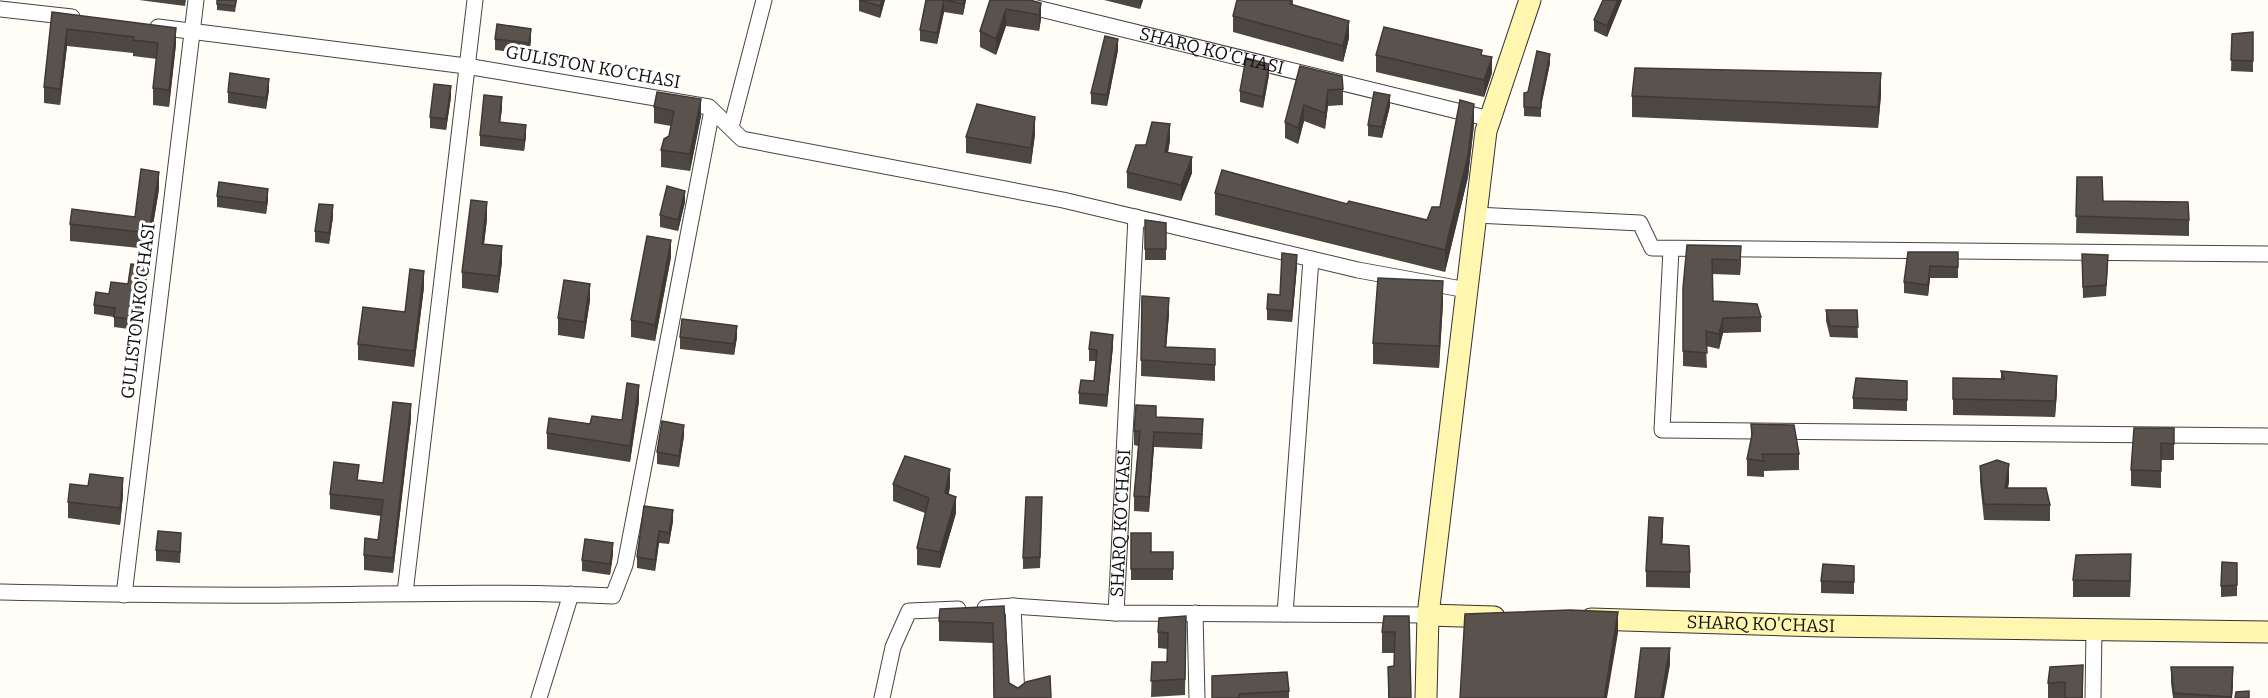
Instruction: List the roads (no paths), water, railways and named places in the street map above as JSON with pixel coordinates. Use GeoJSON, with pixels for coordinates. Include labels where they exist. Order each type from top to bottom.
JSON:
{"type":"FeatureCollection","features":[{"type":"Feature","properties":{"kind":"main road"},"geometry":{"type":"LineString","coordinates":[[1426,698],[1428,615],[1486,131],[1530,0]]}},
{"type":"Feature","properties":{"kind":"main road","name":"SHARQ KO'CHASI"},"geometry":{"type":"LineString","coordinates":[[1428,615],[1512,617]]}},
{"type":"Feature","properties":{"kind":"main road","name":"SHARQ KO'CHASI"},"geometry":{"type":"LineString","coordinates":[[1572,619],[1823,626],[2268,632]]}},
{"type":"Feature","properties":{"kind":"street","name":"GULISTON KO'CHASI"},"geometry":{"type":"LineString","coordinates":[[124,596],[196,0]]}},
{"type":"Feature","properties":{"kind":"street"},"geometry":{"type":"LineString","coordinates":[[405,593],[475,0]]}},
{"type":"Feature","properties":{"kind":"street"},"geometry":{"type":"LineString","coordinates":[[731,127],[764,0]]}},
{"type":"Feature","properties":{"kind":"street","name":"SHARQ KO'CHASI"},"geometry":{"type":"LineString","coordinates":[[1004,0],[1490,119]]}},
{"type":"Feature","properties":{"kind":"street"},"geometry":{"type":"LineString","coordinates":[[0,9],[90,19]]}},
{"type":"Feature","properties":{"kind":"street","name":"GULISTON KO'CHASI"},"geometry":{"type":"LineString","coordinates":[[146,26],[466,66],[709,107],[742,139],[1063,200],[1311,259],[1467,290]]}},
{"type":"Feature","properties":{"kind":"street"},"geometry":{"type":"LineString","coordinates":[[0,592],[124,596],[405,593],[613,596],[624,565],[712,110]]}},
{"type":"Feature","properties":{"kind":"street"},"geometry":{"type":"LineString","coordinates":[[1476,215],[1640,223],[1652,248],[1671,249],[2268,254]]}},
{"type":"Feature","properties":{"kind":"street","name":"SHARQ KO'CHASI"},"geometry":{"type":"LineString","coordinates":[[1116,613],[1136,218]]}},
{"type":"Feature","properties":{"kind":"street"},"geometry":{"type":"LineString","coordinates":[[1671,249],[1662,430],[2268,435]]}},
{"type":"Feature","properties":{"kind":"street"},"geometry":{"type":"LineString","coordinates":[[1285,614],[1311,259]]}},
{"type":"Feature","properties":{"kind":"street"},"geometry":{"type":"LineString","coordinates":[[539,698],[571,594]]}},
{"type":"Feature","properties":{"kind":"street"},"geometry":{"type":"LineString","coordinates":[[1013,606],[1017,698]]}},
{"type":"Feature","properties":{"kind":"street","name":"SHARQ KO'CHASI"},"geometry":{"type":"LineString","coordinates":[[882,698],[892,647],[909,611],[1013,606],[1116,613],[1428,615]]}},
{"type":"Feature","properties":{"kind":"street"},"geometry":{"type":"LineString","coordinates":[[1195,613],[1197,698]]}},
{"type":"Feature","properties":{"kind":"street"},"geometry":{"type":"LineString","coordinates":[[2093,698],[2094,628]]}}]}
